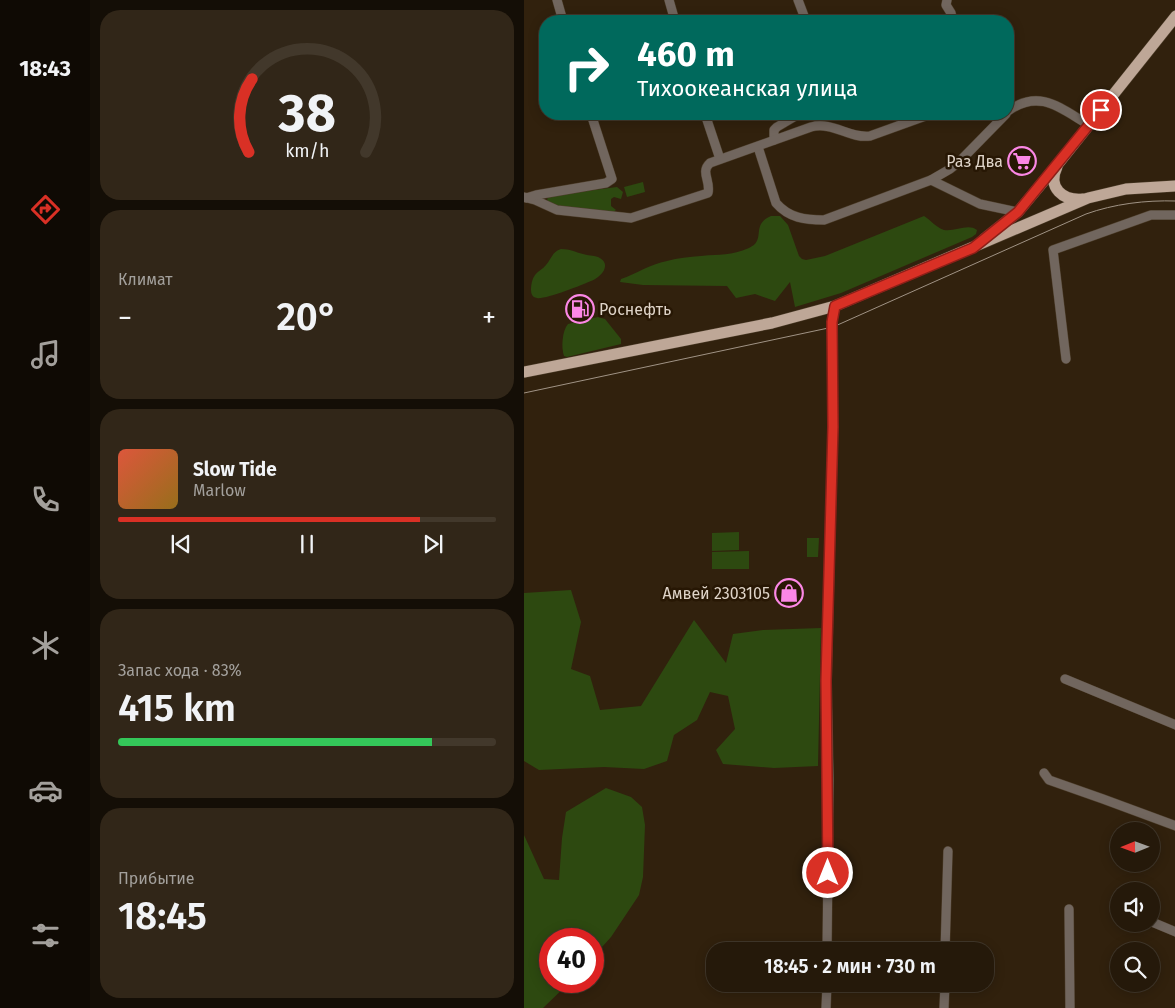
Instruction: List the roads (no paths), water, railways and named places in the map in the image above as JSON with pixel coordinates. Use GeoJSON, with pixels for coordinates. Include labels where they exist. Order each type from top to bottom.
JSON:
{"type":"FeatureCollection","features":[{"type":"Feature","properties":{"kind":"main road"},"geometry":{"type":"LineString","coordinates":[[973,248],[1018,212],[1175,16]]}},
{"type":"Feature","properties":{"kind":"main road"},"geometry":{"type":"LineString","coordinates":[[1058,164],[1053,175],[1054,186],[1062,196],[1073,200],[1126,189],[1175,186]]}},
{"type":"Feature","properties":{"kind":"main road"},"geometry":{"type":"LineString","coordinates":[[524,372],[772,323],[835,306],[1088,198]]}},
{"type":"Feature","properties":{"kind":"street"},"geometry":{"type":"LineString","coordinates":[[557,0],[561,15]]}},
{"type":"Feature","properties":{"kind":"street"},"geometry":{"type":"LineString","coordinates":[[669,0],[674,15]]}},
{"type":"Feature","properties":{"kind":"street"},"geometry":{"type":"LineString","coordinates":[[798,0],[804,15]]}},
{"type":"Feature","properties":{"kind":"street"},"geometry":{"type":"LineString","coordinates":[[944,2],[952,15]]}},
{"type":"Feature","properties":{"kind":"street"},"geometry":{"type":"LineString","coordinates":[[1014,108],[1024,102],[1044,101],[1054,104],[1089,125]]}},
{"type":"Feature","properties":{"kind":"street"},"geometry":{"type":"LineString","coordinates":[[525,198],[599,185],[612,179],[593,120]]}},
{"type":"Feature","properties":{"kind":"street"},"geometry":{"type":"LineString","coordinates":[[707,120],[720,159]]}},
{"type":"Feature","properties":{"kind":"street"},"geometry":{"type":"LineString","coordinates":[[774,140],[774,130],[789,120]]}},
{"type":"Feature","properties":{"kind":"street"},"geometry":{"type":"LineString","coordinates":[[525,198],[565,212],[636,218],[708,193],[710,187],[705,169],[710,163],[774,140],[818,125],[861,137],[870,136],[915,120]]}},
{"type":"Feature","properties":{"kind":"street"},"geometry":{"type":"LineString","coordinates":[[758,146],[776,203],[782,210],[790,215],[806,220],[824,220],[931,180],[960,162],[1000,120]]}},
{"type":"Feature","properties":{"kind":"street"},"geometry":{"type":"LineString","coordinates":[[931,180],[980,204],[1018,212]]}},
{"type":"Feature","properties":{"kind":"street"},"geometry":{"type":"LineString","coordinates":[[1066,359],[1052,250],[1151,215],[1175,215]]}},
{"type":"Feature","properties":{"kind":"street"},"geometry":{"type":"LineString","coordinates":[[827,942],[828,780],[826,681],[833,427],[832,322],[835,306]]}},
{"type":"Feature","properties":{"kind":"street"},"geometry":{"type":"LineString","coordinates":[[1065,680],[1175,725]]}},
{"type":"Feature","properties":{"kind":"street"},"geometry":{"type":"LineString","coordinates":[[1044,773],[1049,780],[1175,826]]}},
{"type":"Feature","properties":{"kind":"street"},"geometry":{"type":"LineString","coordinates":[[946,942],[948,851]]}},
{"type":"Feature","properties":{"kind":"street"},"geometry":{"type":"LineString","coordinates":[[1070,909],[1070,1008]]}},
{"type":"Feature","properties":{"kind":"street"},"geometry":{"type":"LineString","coordinates":[[1160,925],[1175,932]]}},
{"type":"Feature","properties":{"kind":"street"},"geometry":{"type":"LineString","coordinates":[[826,1008],[827,992]]}},
{"type":"Feature","properties":{"kind":"street"},"geometry":{"type":"LineString","coordinates":[[944,1008],[945,992]]}},
{"type":"Feature","properties":{"kind":"tram line"},"geometry":{"type":"LineString","coordinates":[[524,393],[833,327],[1086,214],[1130,203],[1176,201]]}},
{"type":"Feature","properties":{"kind":"place","name":"Раз Два"},"geometry":{"type":"Point","coordinates":[1022,161]}},
{"type":"Feature","properties":{"kind":"place","name":"Роснефть"},"geometry":{"type":"Point","coordinates":[580,309]}},
{"type":"Feature","properties":{"kind":"place","name":"Амвей 2303105"},"geometry":{"type":"Point","coordinates":[789,593]}}]}
